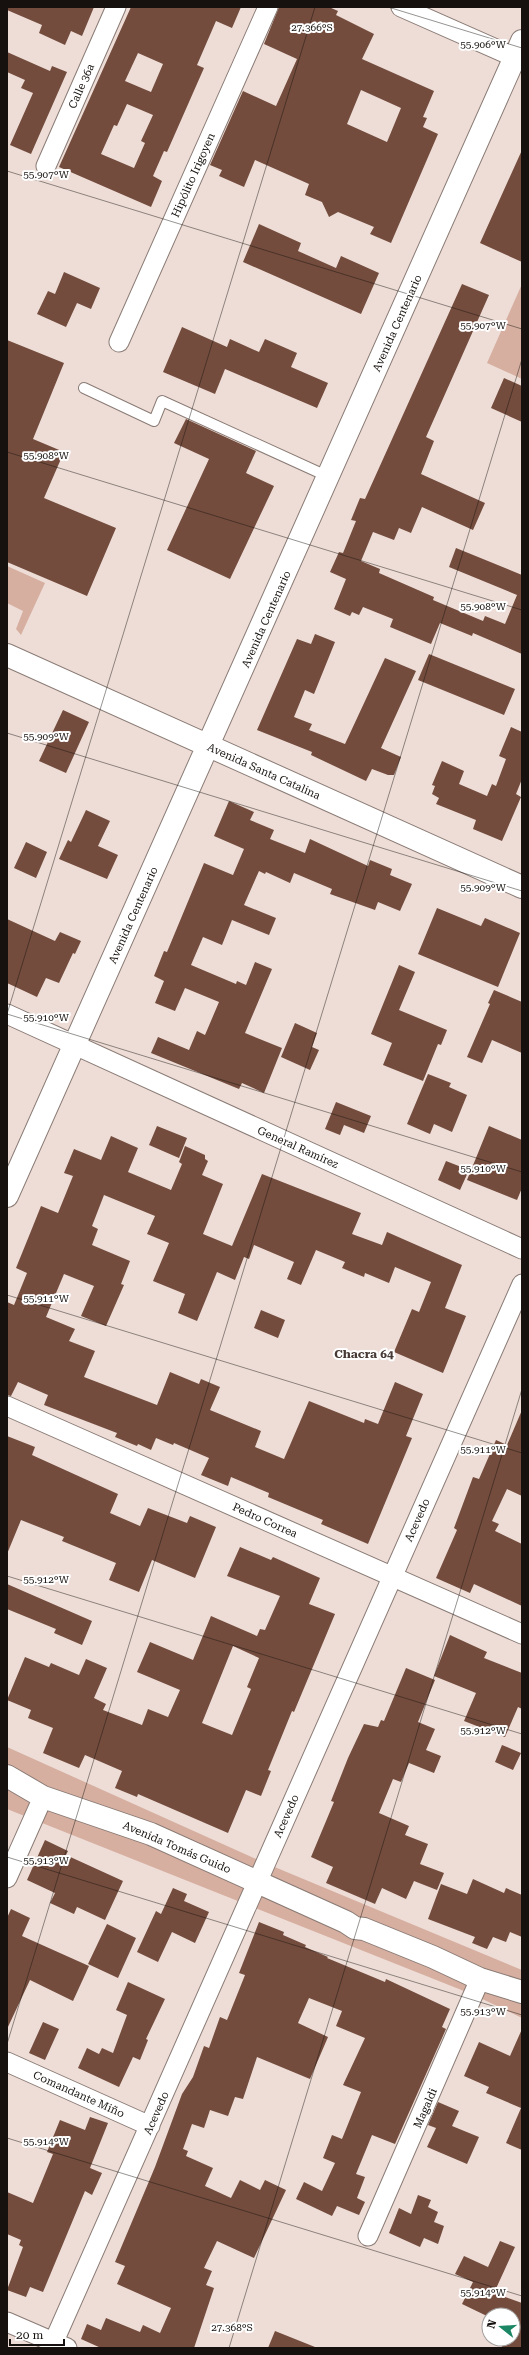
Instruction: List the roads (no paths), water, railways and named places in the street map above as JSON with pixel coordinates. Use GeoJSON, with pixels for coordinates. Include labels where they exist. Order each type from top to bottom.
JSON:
{"type":"FeatureCollection","features":[{"type":"Feature","properties":{"kind":"main road","name":"Avenida Centenario"},"geometry":{"type":"LineString","coordinates":[[7,1196],[329,477],[518,49]]}},
{"type":"Feature","properties":{"kind":"main road","name":"Avenida Santa Catalina"},"geometry":{"type":"LineString","coordinates":[[7,655],[522,887]]}},
{"type":"Feature","properties":{"kind":"main road","name":"Avenida Tomás Guido"},"geometry":{"type":"LineString","coordinates":[[7,1776],[43,1797],[151,1834],[355,1926],[433,1957],[480,1979],[522,1992]]}},
{"type":"Feature","properties":{"kind":"street","name":"Calle 36a"},"geometry":{"type":"LineString","coordinates":[[46,166],[116,7]]}},
{"type":"Feature","properties":{"kind":"street","name":"Hipólito Irigoyen"},"geometry":{"type":"LineString","coordinates":[[119,342],[268,7]]}},
{"type":"Feature","properties":{"kind":"street"},"geometry":{"type":"LineString","coordinates":[[401,7],[518,49]]}},
{"type":"Feature","properties":{"kind":"street","name":"General Ramírez"},"geometry":{"type":"LineString","coordinates":[[7,1014],[74,1046],[522,1249]]}},
{"type":"Feature","properties":{"kind":"street","name":"Acevedo"},"geometry":{"type":"LineString","coordinates":[[57,2346],[150,2126],[257,1881],[522,1284]]}},
{"type":"Feature","properties":{"kind":"street","name":"Pedro Correa"},"geometry":{"type":"LineString","coordinates":[[7,1406],[522,1634]]}},
{"type":"Feature","properties":{"kind":"street"},"geometry":{"type":"LineString","coordinates":[[7,1878],[43,1797]]}},
{"type":"Feature","properties":{"kind":"street","name":"Magaldi"},"geometry":{"type":"LineString","coordinates":[[368,2236],[480,1979]]}},
{"type":"Feature","properties":{"kind":"street","name":"Comandante Miño"},"geometry":{"type":"LineString","coordinates":[[7,2062],[150,2126]]}},
{"type":"Feature","properties":{"kind":"street"},"geometry":{"type":"LineString","coordinates":[[7,2322],[57,2346]]}},
{"type":"Feature","properties":{"kind":"lane"},"geometry":{"type":"LineString","coordinates":[[84,388],[154,421],[162,401],[329,477]]}},
{"type":"Feature","properties":{"kind":"district","name":"Chacra 64"},"geometry":{"type":"Point","coordinates":[364,1354]}}]}
